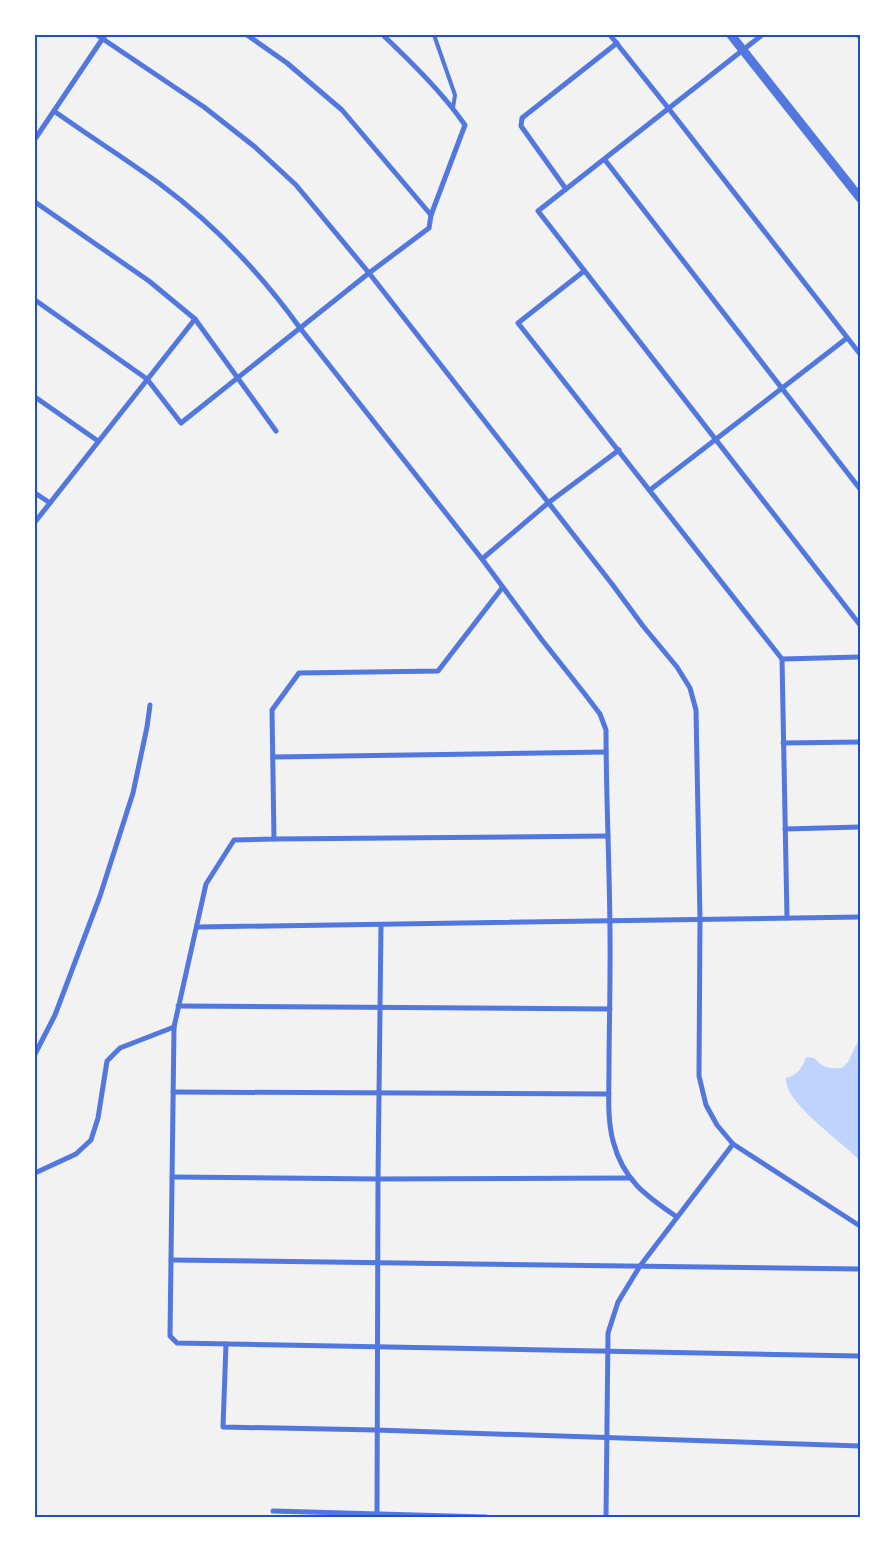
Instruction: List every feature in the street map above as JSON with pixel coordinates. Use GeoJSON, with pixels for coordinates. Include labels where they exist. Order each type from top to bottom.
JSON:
{"type":"FeatureCollection","features":[{"type":"Feature","properties":{"kind":"street"},"geometry":{"type":"LineString","coordinates":[[97,35],[104,37],[204,107],[256,147],[296,185],[370,273],[643,626],[677,667],[690,688],[696,710],[700,919],[699,1076],[706,1105],[717,1125],[732,1144],[860,1226]]}},
{"type":"Feature","properties":{"kind":"street"},"geometry":{"type":"LineString","coordinates":[[247,35],[287,63],[342,110],[431,215]]}},
{"type":"Feature","properties":{"kind":"street"},"geometry":{"type":"LineString","coordinates":[[35,300],[147,379],[181,423],[429,228],[431,215],[466,124],[383,35]]}},
{"type":"Feature","properties":{"kind":"street"},"geometry":{"type":"LineString","coordinates":[[610,35],[860,354]]}},
{"type":"Feature","properties":{"kind":"street"},"geometry":{"type":"LineString","coordinates":[[731,35],[860,198]]}},
{"type":"Feature","properties":{"kind":"street"},"geometry":{"type":"LineString","coordinates":[[762,35],[538,211],[860,625]]}},
{"type":"Feature","properties":{"kind":"street"},"geometry":{"type":"LineString","coordinates":[[35,139],[104,37]]}},
{"type":"Feature","properties":{"kind":"street"},"geometry":{"type":"LineString","coordinates":[[566,189],[521,126],[522,118],[617,44]]}},
{"type":"Feature","properties":{"kind":"street"},"geometry":{"type":"LineString","coordinates":[[54,111],[161,185],[211,227],[250,264],[482,559],[502,588],[600,714],[606,730],[611,920],[608,1094],[610,1124],[613,1142],[621,1163],[630,1178],[647,1197],[677,1217]]}},
{"type":"Feature","properties":{"kind":"street"},"geometry":{"type":"LineString","coordinates":[[605,160],[860,489]]}},
{"type":"Feature","properties":{"kind":"street"},"geometry":{"type":"LineString","coordinates":[[35,202],[149,281],[195,319],[276,431]]}},
{"type":"Feature","properties":{"kind":"street"},"geometry":{"type":"LineString","coordinates":[[584,271],[518,323],[782,659],[786,918]]}},
{"type":"Feature","properties":{"kind":"street"},"geometry":{"type":"LineString","coordinates":[[35,522],[195,319]]}},
{"type":"Feature","properties":{"kind":"street"},"geometry":{"type":"LineString","coordinates":[[650,490],[847,338]]}},
{"type":"Feature","properties":{"kind":"street"},"geometry":{"type":"LineString","coordinates":[[35,397],[98,441]]}},
{"type":"Feature","properties":{"kind":"street"},"geometry":{"type":"LineString","coordinates":[[482,559],[548,504],[618,450]]}},
{"type":"Feature","properties":{"kind":"street"},"geometry":{"type":"LineString","coordinates":[[35,493],[50,503]]}},
{"type":"Feature","properties":{"kind":"street"},"geometry":{"type":"LineString","coordinates":[[274,839],[272,710],[299,673],[438,671],[502,588]]}},
{"type":"Feature","properties":{"kind":"street"},"geometry":{"type":"LineString","coordinates":[[782,659],[860,657]]}},
{"type":"Feature","properties":{"kind":"street"},"geometry":{"type":"LineString","coordinates":[[35,1054],[55,1015],[100,896],[133,793],[150,705]]}},
{"type":"Feature","properties":{"kind":"street"},"geometry":{"type":"LineString","coordinates":[[784,743],[860,742]]}},
{"type":"Feature","properties":{"kind":"street"},"geometry":{"type":"LineString","coordinates":[[273,757],[606,752]]}},
{"type":"Feature","properties":{"kind":"street"},"geometry":{"type":"LineString","coordinates":[[785,828],[860,827]]}},
{"type":"Feature","properties":{"kind":"street"},"geometry":{"type":"LineString","coordinates":[[608,836],[234,840],[206,884],[198,927],[188,959],[174,1027],[170,1336],[177,1343],[860,1356]]}},
{"type":"Feature","properties":{"kind":"street"},"geometry":{"type":"LineString","coordinates":[[198,927],[860,917]]}},
{"type":"Feature","properties":{"kind":"street"},"geometry":{"type":"LineString","coordinates":[[377,1515],[377,1262],[381,925]]}},
{"type":"Feature","properties":{"kind":"street"},"geometry":{"type":"LineString","coordinates":[[178,1006],[610,1009]]}},
{"type":"Feature","properties":{"kind":"street"},"geometry":{"type":"LineString","coordinates":[[35,1173],[76,1154],[91,1140],[98,1118],[107,1061],[120,1048],[174,1027]]}},
{"type":"Feature","properties":{"kind":"street"},"geometry":{"type":"LineString","coordinates":[[173,1092],[608,1094]]}},
{"type":"Feature","properties":{"kind":"street"},"geometry":{"type":"LineString","coordinates":[[606,1517],[608,1333],[618,1302],[640,1266],[732,1144]]}},
{"type":"Feature","properties":{"kind":"street"},"geometry":{"type":"LineString","coordinates":[[172,1177],[378,1179],[630,1178]]}},
{"type":"Feature","properties":{"kind":"street"},"geometry":{"type":"LineString","coordinates":[[171,1260],[860,1268]]}},
{"type":"Feature","properties":{"kind":"street"},"geometry":{"type":"LineString","coordinates":[[226,1344],[223,1428],[376,1430],[860,1446]]}},
{"type":"Feature","properties":{"kind":"street"},"geometry":{"type":"LineString","coordinates":[[273,1511],[486,1517]]}},
{"type":"Feature","properties":{"kind":"lane"},"geometry":{"type":"LineString","coordinates":[[434,35],[455,95],[453,108]]}},
{"type":"Feature","properties":{"kind":"water"},"geometry":{"type":"Polygon","coordinates":[[[860,1037],[860,1161],[816,1122],[794,1099],[788,1088],[786,1078],[799,1070],[806,1057],[814,1058],[826,1067],[842,1068],[848,1062],[860,1037]]]}}]}
